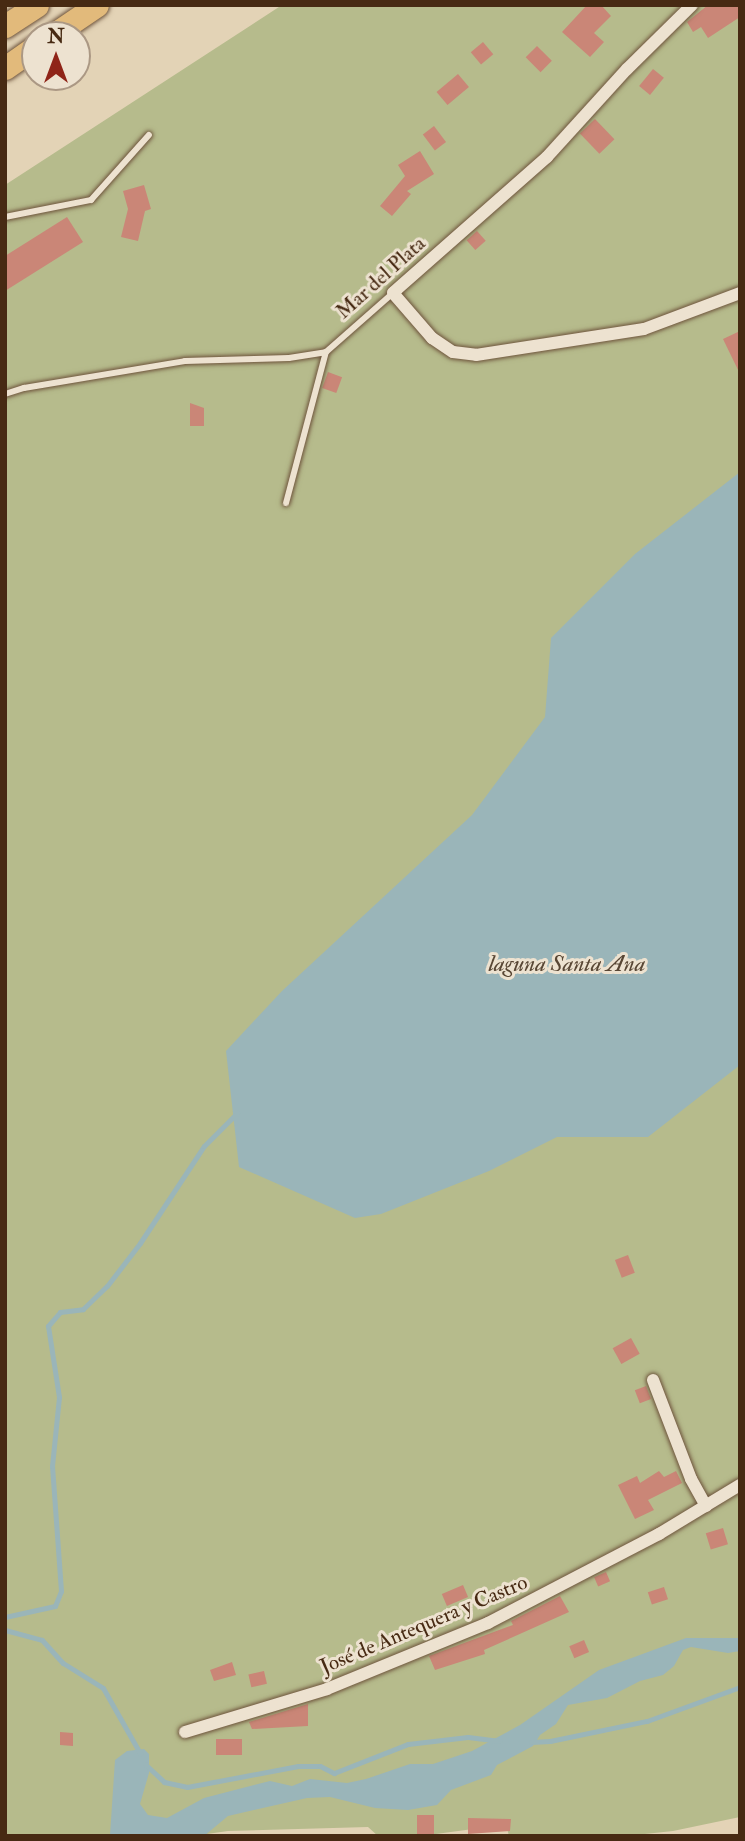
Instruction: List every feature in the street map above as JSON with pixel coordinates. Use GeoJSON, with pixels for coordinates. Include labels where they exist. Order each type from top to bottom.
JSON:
{"type":"FeatureCollection","features":[{"type":"Feature","properties":{"kind":"highway"},"geometry":{"type":"LineString","coordinates":[[5,26],[37,5]]}},
{"type":"Feature","properties":{"kind":"highway"},"geometry":{"type":"LineString","coordinates":[[74,21],[97,5]]}},
{"type":"Feature","properties":{"kind":"highway"},"geometry":{"type":"LineString","coordinates":[[5,68],[21,57]]}},
{"type":"Feature","properties":{"kind":"street","name":"Mar del Plata"},"geometry":{"type":"LineString","coordinates":[[393,293],[547,157],[627,69],[692,5]]}},
{"type":"Feature","properties":{"kind":"street"},"geometry":{"type":"LineString","coordinates":[[393,293],[432,338],[453,352],[476,355],[644,329],[740,293]]}},
{"type":"Feature","properties":{"kind":"street"},"geometry":{"type":"LineString","coordinates":[[653,1380],[691,1479],[706,1506]]}},
{"type":"Feature","properties":{"kind":"street","name":"José de Antequera y Castro"},"geometry":{"type":"LineString","coordinates":[[185,1732],[327,1689],[488,1623],[659,1534],[740,1485]]}},
{"type":"Feature","properties":{"kind":"lane"},"geometry":{"type":"LineString","coordinates":[[5,217],[91,200],[149,135]]}},
{"type":"Feature","properties":{"kind":"lane","name":"Mar del Plata"},"geometry":{"type":"LineString","coordinates":[[326,352],[393,293]]}},
{"type":"Feature","properties":{"kind":"lane"},"geometry":{"type":"LineString","coordinates":[[5,394],[24,388],[184,361],[289,358],[326,352],[286,503]]}},
{"type":"Feature","properties":{"kind":"green space"},"geometry":{"type":"Polygon","coordinates":[[[282,5],[740,5],[740,1817],[673,1831],[626,1836],[509,1836],[507,1828],[488,1827],[421,1836],[378,1836],[368,1827],[228,1831],[193,1836],[5,1836],[5,185],[282,5]]]}},
{"type":"Feature","properties":{"kind":"water","name":"laguna Santa Ana"},"geometry":{"type":"Polygon","coordinates":[[[740,472],[740,1065],[648,1137],[557,1137],[489,1171],[381,1214],[355,1218],[239,1167],[226,1051],[282,991],[472,815],[545,717],[551,638],[635,554],[740,472]]]}},
{"type":"Feature","properties":{"kind":"water"},"geometry":{"type":"Polygon","coordinates":[[[686,1638],[740,1638],[740,1651],[728,1653],[691,1647],[683,1650],[674,1666],[663,1675],[640,1681],[607,1698],[568,1705],[556,1724],[540,1735],[533,1746],[497,1765],[491,1775],[451,1790],[437,1805],[408,1810],[375,1808],[330,1797],[307,1798],[228,1816],[204,1836],[110,1835],[115,1760],[127,1751],[144,1749],[149,1754],[149,1773],[140,1804],[148,1815],[167,1818],[204,1798],[270,1781],[292,1786],[310,1779],[347,1783],[410,1764],[433,1764],[472,1751],[520,1725],[599,1670],[686,1638]]]}},
{"type":"Feature","properties":{"kind":"building"},"geometry":{"type":"Polygon","coordinates":[[[587,5],[601,5],[611,16],[594,33],[604,42],[590,57],[562,32],[587,5]]]}},
{"type":"Feature","properties":{"kind":"building"},"geometry":{"type":"Polygon","coordinates":[[[708,5],[740,5],[740,17],[708,38],[701,27],[693,32],[687,22],[708,5]]]}},
{"type":"Feature","properties":{"kind":"building"},"geometry":{"type":"Polygon","coordinates":[[[483,42],[493,54],[481,65],[471,52],[483,42]]]}},
{"type":"Feature","properties":{"kind":"building"},"geometry":{"type":"Polygon","coordinates":[[[537,46],[552,61],[541,72],[526,57],[537,46]]]}},
{"type":"Feature","properties":{"kind":"building"},"geometry":{"type":"Polygon","coordinates":[[[653,69],[664,78],[650,95],[639,86],[653,69]]]}},
{"type":"Feature","properties":{"kind":"building"},"geometry":{"type":"Polygon","coordinates":[[[458,74],[469,87],[447,105],[437,92],[458,74]]]}},
{"type":"Feature","properties":{"kind":"building"},"geometry":{"type":"Polygon","coordinates":[[[595,119],[614,139],[599,154],[580,134],[595,119]]]}},
{"type":"Feature","properties":{"kind":"building"},"geometry":{"type":"Polygon","coordinates":[[[434,126],[446,142],[435,150],[423,134],[434,126]]]}},
{"type":"Feature","properties":{"kind":"building"},"geometry":{"type":"Polygon","coordinates":[[[420,151],[434,174],[407,191],[411,194],[392,216],[380,206],[405,176],[398,165],[420,151]]]}},
{"type":"Feature","properties":{"kind":"building"},"geometry":{"type":"Polygon","coordinates":[[[144,185],[151,209],[145,211],[138,241],[121,237],[128,209],[123,191],[144,185]]]}},
{"type":"Feature","properties":{"kind":"building"},"geometry":{"type":"Polygon","coordinates":[[[67,217],[83,242],[5,291],[5,256],[67,217]]]}},
{"type":"Feature","properties":{"kind":"building"},"geometry":{"type":"Polygon","coordinates":[[[477,231],[486,241],[475,250],[467,240],[477,231]]]}},
{"type":"Feature","properties":{"kind":"building"},"geometry":{"type":"Polygon","coordinates":[[[740,331],[740,374],[723,339],[740,331]]]}},
{"type":"Feature","properties":{"kind":"building"},"geometry":{"type":"Polygon","coordinates":[[[328,372],[342,377],[336,393],[322,388],[328,372]]]}},
{"type":"Feature","properties":{"kind":"building"},"geometry":{"type":"Polygon","coordinates":[[[190,403],[204,408],[204,426],[190,426],[190,403]]]}},
{"type":"Feature","properties":{"kind":"building"},"geometry":{"type":"Polygon","coordinates":[[[628,1255],[635,1273],[622,1278],[615,1260],[628,1255]]]}},
{"type":"Feature","properties":{"kind":"building"},"geometry":{"type":"Polygon","coordinates":[[[631,1338],[640,1354],[621,1364],[613,1348],[631,1338]]]}},
{"type":"Feature","properties":{"kind":"building"},"geometry":{"type":"Polygon","coordinates":[[[646,1386],[651,1399],[640,1403],[635,1390],[646,1386]]]}},
{"type":"Feature","properties":{"kind":"building"},"geometry":{"type":"Polygon","coordinates":[[[659,1471],[664,1477],[676,1471],[682,1483],[648,1500],[654,1510],[635,1519],[618,1485],[637,1476],[640,1483],[659,1471]]]}},
{"type":"Feature","properties":{"kind":"building"},"geometry":{"type":"Polygon","coordinates":[[[723,1528],[728,1544],[711,1550],[706,1533],[723,1528]]]}},
{"type":"Feature","properties":{"kind":"building"},"geometry":{"type":"Polygon","coordinates":[[[606,1572],[610,1581],[598,1586],[594,1577],[606,1572]]]}},
{"type":"Feature","properties":{"kind":"building"},"geometry":{"type":"Polygon","coordinates":[[[463,1585],[468,1597],[447,1606],[442,1594],[463,1585]]]}},
{"type":"Feature","properties":{"kind":"building"},"geometry":{"type":"Polygon","coordinates":[[[664,1587],[668,1599],[652,1605],[648,1592],[664,1587]]]}},
{"type":"Feature","properties":{"kind":"building"},"geometry":{"type":"Polygon","coordinates":[[[560,1596],[569,1612],[484,1650],[485,1654],[435,1670],[429,1656],[513,1625],[511,1621],[560,1596]]]}},
{"type":"Feature","properties":{"kind":"building"},"geometry":{"type":"Polygon","coordinates":[[[584,1640],[589,1652],[574,1658],[569,1646],[584,1640]]]}},
{"type":"Feature","properties":{"kind":"building"},"geometry":{"type":"Polygon","coordinates":[[[232,1662],[236,1675],[214,1681],[210,1670],[232,1662]]]}},
{"type":"Feature","properties":{"kind":"building"},"geometry":{"type":"Polygon","coordinates":[[[264,1671],[267,1684],[251,1687],[248,1675],[264,1671]]]}},
{"type":"Feature","properties":{"kind":"building"},"geometry":{"type":"Polygon","coordinates":[[[308,1704],[308,1726],[252,1729],[249,1722],[308,1704]]]}},
{"type":"Feature","properties":{"kind":"building"},"geometry":{"type":"Polygon","coordinates":[[[60,1732],[73,1733],[73,1746],[60,1745],[60,1732]]]}},
{"type":"Feature","properties":{"kind":"building"},"geometry":{"type":"Polygon","coordinates":[[[216,1739],[242,1739],[242,1755],[216,1755],[216,1739]]]}},
{"type":"Feature","properties":{"kind":"building"},"geometry":{"type":"Polygon","coordinates":[[[417,1815],[434,1815],[434,1836],[417,1836],[417,1815]]]}},
{"type":"Feature","properties":{"kind":"building"},"geometry":{"type":"Polygon","coordinates":[[[468,1818],[511,1819],[510,1831],[468,1834],[468,1818]]]}},
{"type":"Feature","properties":{"kind":"waterway"},"geometry":{"type":"LineString","coordinates":[[5,1617],[55,1606],[61,1591],[52,1466],[59,1397],[48,1326],[60,1312],[83,1309],[107,1286],[140,1243],[204,1146],[237,1113]]}},
{"type":"Feature","properties":{"kind":"waterway"},"geometry":{"type":"LineString","coordinates":[[5,1630],[42,1640],[63,1663],[103,1688],[140,1753]]}},
{"type":"Feature","properties":{"kind":"waterway"},"geometry":{"type":"LineString","coordinates":[[531,1742],[550,1741],[647,1721],[740,1687]]}},
{"type":"Feature","properties":{"kind":"waterway"},"geometry":{"type":"LineString","coordinates":[[146,1765],[164,1782],[187,1787],[298,1766],[320,1766],[334,1773],[408,1744],[468,1737],[500,1741]]}}]}
